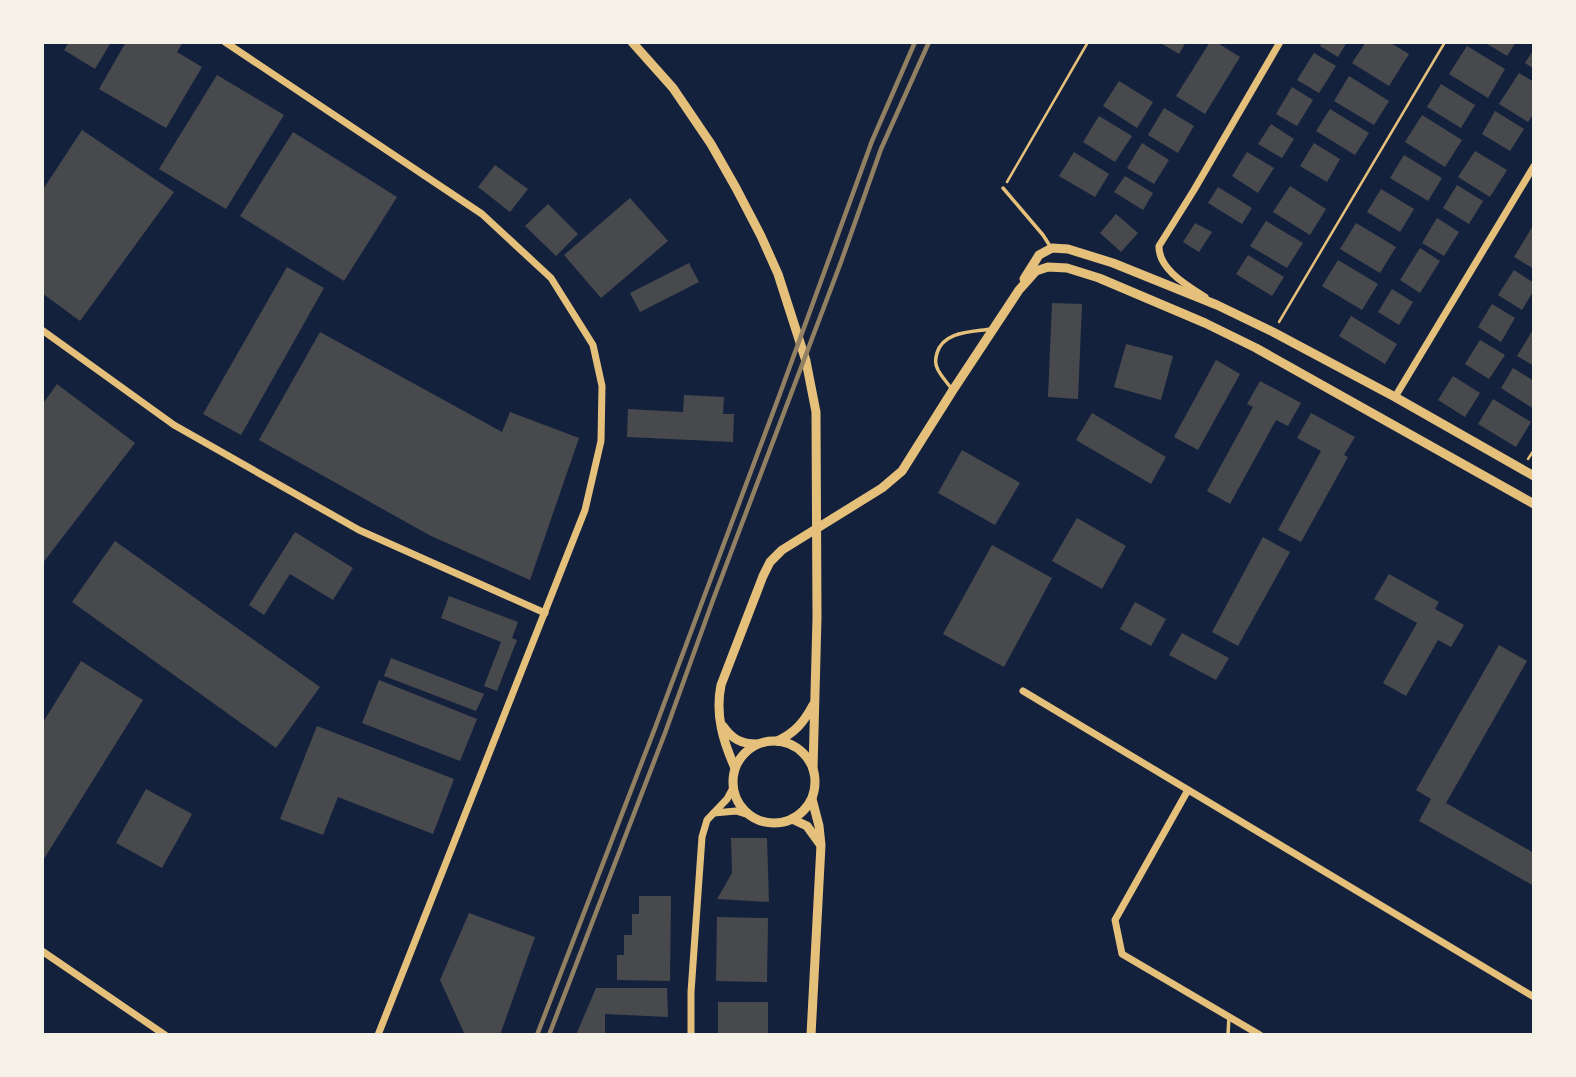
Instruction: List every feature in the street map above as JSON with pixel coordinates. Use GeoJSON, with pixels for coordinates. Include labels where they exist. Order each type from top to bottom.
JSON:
{"type":"FeatureCollection","features":[{"type":"Feature","properties":{"kind":"street"},"geometry":{"type":"LineString","coordinates":[[225,42],[482,214],[551,278],[593,345],[602,386],[601,441],[585,510],[377,1035]]}},
{"type":"Feature","properties":{"kind":"street"},"geometry":{"type":"LineString","coordinates":[[632,42],[673,88],[703,133],[761,236],[792,313],[806,361],[816,412],[815,789],[804,811],[781,823],[770,823],[736,811],[710,815]]}},
{"type":"Feature","properties":{"kind":"street"},"geometry":{"type":"LineString","coordinates":[[1217,305],[1178,278],[1162,261],[1158,252],[1159,246],[1280,42]]}},
{"type":"Feature","properties":{"kind":"street"},"geometry":{"type":"LineString","coordinates":[[1395,397],[1534,166]]}},
{"type":"Feature","properties":{"kind":"street"},"geometry":{"type":"LineString","coordinates":[[1019,290],[1039,255],[1052,248],[1068,249],[1112,263],[1217,305],[1273,331],[1534,477]]}},
{"type":"Feature","properties":{"kind":"street"},"geometry":{"type":"LineString","coordinates":[[735,768],[726,747],[720,721],[719,697],[763,576],[771,562],[782,550],[883,488],[902,471],[993,328],[1035,271],[1048,267],[1067,268],[1111,283],[1205,323],[1256,348],[1534,504]]}},
{"type":"Feature","properties":{"kind":"street"},"geometry":{"type":"LineString","coordinates":[[42,330],[174,425],[348,523],[545,613]]}},
{"type":"Feature","properties":{"kind":"street"},"geometry":{"type":"LineString","coordinates":[[1023,691],[1534,997]]}},
{"type":"Feature","properties":{"kind":"street"},"geometry":{"type":"LineString","coordinates":[[720,721],[727,732],[746,744],[777,741],[790,735],[804,722],[814,704]]}},
{"type":"Feature","properties":{"kind":"street"},"geometry":{"type":"LineString","coordinates":[[777,741],[789,743],[799,749],[808,758],[813,769]]}},
{"type":"Feature","properties":{"kind":"street"},"geometry":{"type":"LineString","coordinates":[[749,815],[739,803],[733,788],[733,778],[740,758],[757,744]]}},
{"type":"Feature","properties":{"kind":"street"},"geometry":{"type":"LineString","coordinates":[[691,1035],[691,992],[704,825],[733,788]]}},
{"type":"Feature","properties":{"kind":"street"},"geometry":{"type":"LineString","coordinates":[[1188,790],[1115,920],[1122,954],[1260,1035]]}},
{"type":"Feature","properties":{"kind":"street"},"geometry":{"type":"LineString","coordinates":[[811,1035],[821,845],[812,799]]}},
{"type":"Feature","properties":{"kind":"street"},"geometry":{"type":"LineString","coordinates":[[792,819],[807,826],[821,845]]}},
{"type":"Feature","properties":{"kind":"street"},"geometry":{"type":"LineString","coordinates":[[42,951],[165,1035]]}},
{"type":"Feature","properties":{"kind":"lane"},"geometry":{"type":"LineString","coordinates":[[1003,188],[1052,248]]}},
{"type":"Feature","properties":{"kind":"lane"},"geometry":{"type":"LineString","coordinates":[[953,390],[939,372],[935,361],[938,348],[949,337],[993,328]]}},
{"type":"Feature","properties":{"kind":"lane"},"geometry":{"type":"LineString","coordinates":[[1228,1035],[1229,1016]]}},
{"type":"Feature","properties":{"kind":"path"},"geometry":{"type":"LineString","coordinates":[[1003,188],[1088,42]]}},
{"type":"Feature","properties":{"kind":"path"},"geometry":{"type":"LineString","coordinates":[[1273,331],[1445,42]]}},
{"type":"Feature","properties":{"kind":"building"},"geometry":{"type":"Polygon","coordinates":[[[69,42],[111,42],[95,69],[64,50],[69,42]]]}},
{"type":"Feature","properties":{"kind":"building"},"geometry":{"type":"Polygon","coordinates":[[[126,42],[183,42],[177,52],[202,67],[166,128],[99,89],[126,42]]]}},
{"type":"Feature","properties":{"kind":"building"},"geometry":{"type":"Polygon","coordinates":[[[1159,42],[1186,42],[1179,54],[1159,42]]]}},
{"type":"Feature","properties":{"kind":"building"},"geometry":{"type":"Polygon","coordinates":[[[1210,42],[1216,42],[1240,57],[1205,114],[1176,96],[1210,42]]]}},
{"type":"Feature","properties":{"kind":"building"},"geometry":{"type":"Polygon","coordinates":[[[1322,42],[1347,42],[1338,57],[1320,46],[1322,42]]]}},
{"type":"Feature","properties":{"kind":"building"},"geometry":{"type":"Polygon","coordinates":[[[1366,42],[1389,42],[1409,54],[1389,86],[1352,63],[1366,42]]]}},
{"type":"Feature","properties":{"kind":"building"},"geometry":{"type":"Polygon","coordinates":[[[1484,42],[1516,42],[1507,56],[1484,42]]]}},
{"type":"Feature","properties":{"kind":"building"},"geometry":{"type":"Polygon","coordinates":[[[1467,46],[1505,69],[1488,98],[1449,74],[1467,46]]]}},
{"type":"Feature","properties":{"kind":"building"},"geometry":{"type":"Polygon","coordinates":[[[1534,49],[1534,69],[1525,63],[1534,49]]]}},
{"type":"Feature","properties":{"kind":"building"},"geometry":{"type":"Polygon","coordinates":[[[1314,53],[1336,66],[1319,93],[1297,80],[1314,53]]]}},
{"type":"Feature","properties":{"kind":"building"},"geometry":{"type":"Polygon","coordinates":[[[1519,73],[1534,82],[1534,113],[1528,122],[1499,104],[1519,73]]]}},
{"type":"Feature","properties":{"kind":"building"},"geometry":{"type":"Polygon","coordinates":[[[217,75],[284,115],[226,209],[159,169],[217,75]]]}},
{"type":"Feature","properties":{"kind":"building"},"geometry":{"type":"Polygon","coordinates":[[[1349,76],[1389,101],[1374,125],[1334,101],[1349,76]]]}},
{"type":"Feature","properties":{"kind":"building"},"geometry":{"type":"Polygon","coordinates":[[[1119,81],[1153,102],[1137,128],[1103,106],[1119,81]]]}},
{"type":"Feature","properties":{"kind":"building"},"geometry":{"type":"Polygon","coordinates":[[[1441,84],[1475,105],[1461,128],[1427,107],[1441,84]]]}},
{"type":"Feature","properties":{"kind":"building"},"geometry":{"type":"Polygon","coordinates":[[[1292,87],[1313,100],[1297,126],[1276,114],[1292,87]]]}},
{"type":"Feature","properties":{"kind":"building"},"geometry":{"type":"Polygon","coordinates":[[[1164,108],[1194,126],[1178,153],[1148,135],[1164,108]]]}},
{"type":"Feature","properties":{"kind":"building"},"geometry":{"type":"Polygon","coordinates":[[[1330,109],[1369,133],[1355,155],[1316,131],[1330,109]]]}},
{"type":"Feature","properties":{"kind":"building"},"geometry":{"type":"Polygon","coordinates":[[[1495,111],[1524,129],[1510,151],[1482,134],[1495,111]]]}},
{"type":"Feature","properties":{"kind":"building"},"geometry":{"type":"Polygon","coordinates":[[[1422,115],[1462,140],[1445,167],[1405,142],[1422,115]]]}},
{"type":"Feature","properties":{"kind":"building"},"geometry":{"type":"Polygon","coordinates":[[[1099,116],[1132,136],[1115,162],[1083,142],[1099,116]]]}},
{"type":"Feature","properties":{"kind":"building"},"geometry":{"type":"Polygon","coordinates":[[[1271,124],[1294,139],[1282,158],[1258,144],[1271,124]]]}},
{"type":"Feature","properties":{"kind":"building"},"geometry":{"type":"Polygon","coordinates":[[[82,130],[174,192],[80,321],[42,293],[42,191],[82,130]]]}},
{"type":"Feature","properties":{"kind":"building"},"geometry":{"type":"Polygon","coordinates":[[[293,132],[397,197],[344,281],[240,216],[293,132]]]}},
{"type":"Feature","properties":{"kind":"building"},"geometry":{"type":"Polygon","coordinates":[[[1142,143],[1169,160],[1154,184],[1127,168],[1142,143]]]}},
{"type":"Feature","properties":{"kind":"building"},"geometry":{"type":"Polygon","coordinates":[[[1314,143],[1340,159],[1327,182],[1300,166],[1314,143]]]}},
{"type":"Feature","properties":{"kind":"building"},"geometry":{"type":"Polygon","coordinates":[[[1475,151],[1507,170],[1490,197],[1458,177],[1475,151]]]}},
{"type":"Feature","properties":{"kind":"building"},"geometry":{"type":"Polygon","coordinates":[[[1074,152],[1109,174],[1095,197],[1059,176],[1074,152]]]}},
{"type":"Feature","properties":{"kind":"building"},"geometry":{"type":"Polygon","coordinates":[[[1247,152],[1274,168],[1258,193],[1232,176],[1247,152]]]}},
{"type":"Feature","properties":{"kind":"building"},"geometry":{"type":"Polygon","coordinates":[[[1404,155],[1442,178],[1428,201],[1390,178],[1404,155]]]}},
{"type":"Feature","properties":{"kind":"building"},"geometry":{"type":"Polygon","coordinates":[[[495,165],[528,189],[510,212],[478,187],[495,165]]]}},
{"type":"Feature","properties":{"kind":"building"},"geometry":{"type":"Polygon","coordinates":[[[1125,176],[1153,193],[1143,210],[1114,192],[1125,176]]]}},
{"type":"Feature","properties":{"kind":"building"},"geometry":{"type":"Polygon","coordinates":[[[1457,185],[1483,201],[1469,224],[1443,208],[1457,185]]]}},
{"type":"Feature","properties":{"kind":"building"},"geometry":{"type":"Polygon","coordinates":[[[1290,186],[1326,209],[1310,235],[1273,212],[1290,186]]]}},
{"type":"Feature","properties":{"kind":"building"},"geometry":{"type":"Polygon","coordinates":[[[1218,187],[1252,208],[1242,224],[1208,203],[1218,187]]]}},
{"type":"Feature","properties":{"kind":"building"},"geometry":{"type":"Polygon","coordinates":[[[1381,189],[1414,209],[1400,232],[1367,212],[1381,189]]]}},
{"type":"Feature","properties":{"kind":"building"},"geometry":{"type":"Polygon","coordinates":[[[630,198],[668,241],[601,298],[564,255],[630,198]]]}},
{"type":"Feature","properties":{"kind":"building"},"geometry":{"type":"Polygon","coordinates":[[[548,204],[578,234],[556,256],[525,226],[548,204]]]}},
{"type":"Feature","properties":{"kind":"building"},"geometry":{"type":"Polygon","coordinates":[[[1116,214],[1138,233],[1121,252],[1100,233],[1116,214]]]}},
{"type":"Feature","properties":{"kind":"building"},"geometry":{"type":"Polygon","coordinates":[[[1437,218],[1459,232],[1444,256],[1422,243],[1437,218]]]}},
{"type":"Feature","properties":{"kind":"building"},"geometry":{"type":"Polygon","coordinates":[[[1266,221],[1303,243],[1287,268],[1250,246],[1266,221]]]}},
{"type":"Feature","properties":{"kind":"building"},"geometry":{"type":"Polygon","coordinates":[[[1195,223],[1212,232],[1199,252],[1183,242],[1195,223]]]}},
{"type":"Feature","properties":{"kind":"building"},"geometry":{"type":"Polygon","coordinates":[[[1356,223],[1396,247],[1380,273],[1340,249],[1356,223]]]}},
{"type":"Feature","properties":{"kind":"building"},"geometry":{"type":"Polygon","coordinates":[[[1534,224],[1534,269],[1514,257],[1534,224]]]}},
{"type":"Feature","properties":{"kind":"building"},"geometry":{"type":"Polygon","coordinates":[[[1420,248],[1440,261],[1420,293],[1400,280],[1420,248]]]}},
{"type":"Feature","properties":{"kind":"building"},"geometry":{"type":"Polygon","coordinates":[[[1248,255],[1284,277],[1272,296],[1236,274],[1248,255]]]}},
{"type":"Feature","properties":{"kind":"building"},"geometry":{"type":"Polygon","coordinates":[[[1338,260],[1378,284],[1362,310],[1322,286],[1338,260]]]}},
{"type":"Feature","properties":{"kind":"building"},"geometry":{"type":"Polygon","coordinates":[[[689,263],[699,282],[640,312],[630,293],[689,263]]]}},
{"type":"Feature","properties":{"kind":"building"},"geometry":{"type":"Polygon","coordinates":[[[287,267],[324,288],[241,435],[203,414],[287,267]]]}},
{"type":"Feature","properties":{"kind":"building"},"geometry":{"type":"Polygon","coordinates":[[[1514,270],[1534,283],[1534,290],[1522,310],[1498,295],[1514,270]]]}},
{"type":"Feature","properties":{"kind":"building"},"geometry":{"type":"Polygon","coordinates":[[[1392,289],[1413,302],[1399,325],[1378,312],[1392,289]]]}},
{"type":"Feature","properties":{"kind":"building"},"geometry":{"type":"Polygon","coordinates":[[[1052,303],[1082,304],[1078,399],[1048,397],[1052,303]]]}},
{"type":"Feature","properties":{"kind":"building"},"geometry":{"type":"Polygon","coordinates":[[[1492,304],[1515,318],[1501,342],[1478,327],[1492,304]]]}},
{"type":"Feature","properties":{"kind":"building"},"geometry":{"type":"Polygon","coordinates":[[[1351,316],[1397,344],[1385,364],[1339,336],[1351,316]]]}},
{"type":"Feature","properties":{"kind":"building"},"geometry":{"type":"Polygon","coordinates":[[[1534,328],[1534,366],[1517,356],[1534,328]]]}},
{"type":"Feature","properties":{"kind":"building"},"geometry":{"type":"Polygon","coordinates":[[[320,332],[502,432],[510,412],[579,438],[530,580],[431,536],[259,440],[320,332]]]}},
{"type":"Feature","properties":{"kind":"building"},"geometry":{"type":"Polygon","coordinates":[[[1480,340],[1505,355],[1489,379],[1465,364],[1480,340]]]}},
{"type":"Feature","properties":{"kind":"building"},"geometry":{"type":"Polygon","coordinates":[[[1126,344],[1173,356],[1161,400],[1114,387],[1126,344]]]}},
{"type":"Feature","properties":{"kind":"building"},"geometry":{"type":"Polygon","coordinates":[[[1216,360],[1240,374],[1198,450],[1174,437],[1216,360]]]}},
{"type":"Feature","properties":{"kind":"building"},"geometry":{"type":"Polygon","coordinates":[[[1513,368],[1534,381],[1534,409],[1501,388],[1513,368]]]}},
{"type":"Feature","properties":{"kind":"building"},"geometry":{"type":"Polygon","coordinates":[[[1453,376],[1480,393],[1465,417],[1438,400],[1453,376]]]}},
{"type":"Feature","properties":{"kind":"building"},"geometry":{"type":"Polygon","coordinates":[[[1260,381],[1301,403],[1288,426],[1276,420],[1230,504],[1207,491],[1253,407],[1247,404],[1260,381]]]}},
{"type":"Feature","properties":{"kind":"building"},"geometry":{"type":"Polygon","coordinates":[[[57,384],[135,443],[42,564],[42,405],[57,384]]]}},
{"type":"Feature","properties":{"kind":"building"},"geometry":{"type":"Polygon","coordinates":[[[684,395],[724,397],[723,414],[734,414],[733,442],[627,437],[628,409],[683,412],[684,395]]]}},
{"type":"Feature","properties":{"kind":"building"},"geometry":{"type":"Polygon","coordinates":[[[1493,399],[1531,422],[1516,447],[1478,424],[1493,399]]]}},
{"type":"Feature","properties":{"kind":"building"},"geometry":{"type":"Polygon","coordinates":[[[1092,413],[1166,457],[1151,484],[1076,440],[1092,413]]]}},
{"type":"Feature","properties":{"kind":"building"},"geometry":{"type":"Polygon","coordinates":[[[1311,413],[1355,437],[1344,455],[1348,457],[1301,542],[1278,530],[1321,451],[1297,438],[1311,413]]]}},
{"type":"Feature","properties":{"kind":"building"},"geometry":{"type":"Polygon","coordinates":[[[962,450],[1020,483],[995,525],[938,493],[962,450]]]}},
{"type":"Feature","properties":{"kind":"building"},"geometry":{"type":"Polygon","coordinates":[[[1077,518],[1126,546],[1102,589],[1052,561],[1077,518]]]}},
{"type":"Feature","properties":{"kind":"building"},"geometry":{"type":"Polygon","coordinates":[[[295,532],[353,568],[333,600],[290,574],[264,615],[249,605],[295,532]]]}},
{"type":"Feature","properties":{"kind":"building"},"geometry":{"type":"Polygon","coordinates":[[[1263,537],[1290,552],[1238,646],[1212,632],[1263,537]]]}},
{"type":"Feature","properties":{"kind":"building"},"geometry":{"type":"Polygon","coordinates":[[[115,541],[320,687],[276,748],[72,602],[115,541]]]}},
{"type":"Feature","properties":{"kind":"building"},"geometry":{"type":"Polygon","coordinates":[[[992,545],[1052,578],[1004,667],[943,634],[992,545]]]}},
{"type":"Feature","properties":{"kind":"building"},"geometry":{"type":"Polygon","coordinates":[[[1389,574],[1439,602],[1435,609],[1464,625],[1451,647],[1438,640],[1406,696],[1383,683],[1417,623],[1374,599],[1389,574]]]}},
{"type":"Feature","properties":{"kind":"building"},"geometry":{"type":"Polygon","coordinates":[[[449,596],[518,622],[512,638],[517,640],[497,691],[484,686],[501,642],[441,618],[449,596]]]}},
{"type":"Feature","properties":{"kind":"building"},"geometry":{"type":"Polygon","coordinates":[[[1135,602],[1166,619],[1151,646],[1120,629],[1135,602]]]}},
{"type":"Feature","properties":{"kind":"building"},"geometry":{"type":"Polygon","coordinates":[[[1182,633],[1229,658],[1216,680],[1169,655],[1182,633]]]}},
{"type":"Feature","properties":{"kind":"building"},"geometry":{"type":"Polygon","coordinates":[[[1499,645],[1527,661],[1446,803],[1534,853],[1534,886],[1419,821],[1431,799],[1416,790],[1499,645]]]}},
{"type":"Feature","properties":{"kind":"building"},"geometry":{"type":"Polygon","coordinates":[[[391,658],[484,694],[476,711],[384,676],[391,658]]]}},
{"type":"Feature","properties":{"kind":"building"},"geometry":{"type":"Polygon","coordinates":[[[81,661],[143,700],[42,862],[42,724],[81,661]]]}},
{"type":"Feature","properties":{"kind":"building"},"geometry":{"type":"Polygon","coordinates":[[[379,680],[477,719],[460,761],[362,723],[379,680]]]}},
{"type":"Feature","properties":{"kind":"building"},"geometry":{"type":"Polygon","coordinates":[[[317,726],[454,779],[433,834],[338,797],[323,835],[280,819],[317,726]]]}},
{"type":"Feature","properties":{"kind":"building"},"geometry":{"type":"Polygon","coordinates":[[[146,789],[192,814],[162,868],[116,843],[146,789]]]}},
{"type":"Feature","properties":{"kind":"building"},"geometry":{"type":"Polygon","coordinates":[[[731,838],[767,838],[769,902],[717,899],[732,873],[731,838]]]}},
{"type":"Feature","properties":{"kind":"building"},"geometry":{"type":"Polygon","coordinates":[[[639,896],[671,896],[670,981],[617,980],[617,955],[624,955],[624,935],[632,935],[632,914],[639,914],[639,896]]]}},
{"type":"Feature","properties":{"kind":"building"},"geometry":{"type":"Polygon","coordinates":[[[469,913],[535,937],[500,1035],[465,1035],[440,980],[469,913]]]}},
{"type":"Feature","properties":{"kind":"building"},"geometry":{"type":"Polygon","coordinates":[[[717,917],[768,918],[767,982],[716,981],[717,917]]]}},
{"type":"Feature","properties":{"kind":"building"},"geometry":{"type":"Polygon","coordinates":[[[596,988],[667,988],[668,1017],[605,1014],[605,1035],[576,1035],[596,988]]]}},
{"type":"Feature","properties":{"kind":"building"},"geometry":{"type":"Polygon","coordinates":[[[718,1002],[768,1002],[768,1035],[718,1035],[718,1002]]]}},
{"type":"Feature","properties":{"kind":"railway"},"geometry":{"type":"LineString","coordinates":[[537,1035],[655,728],[872,141],[915,42]]}},
{"type":"Feature","properties":{"kind":"railway"},"geometry":{"type":"LineString","coordinates":[[549,1035],[665,733],[881,149],[929,42]]}}]}
